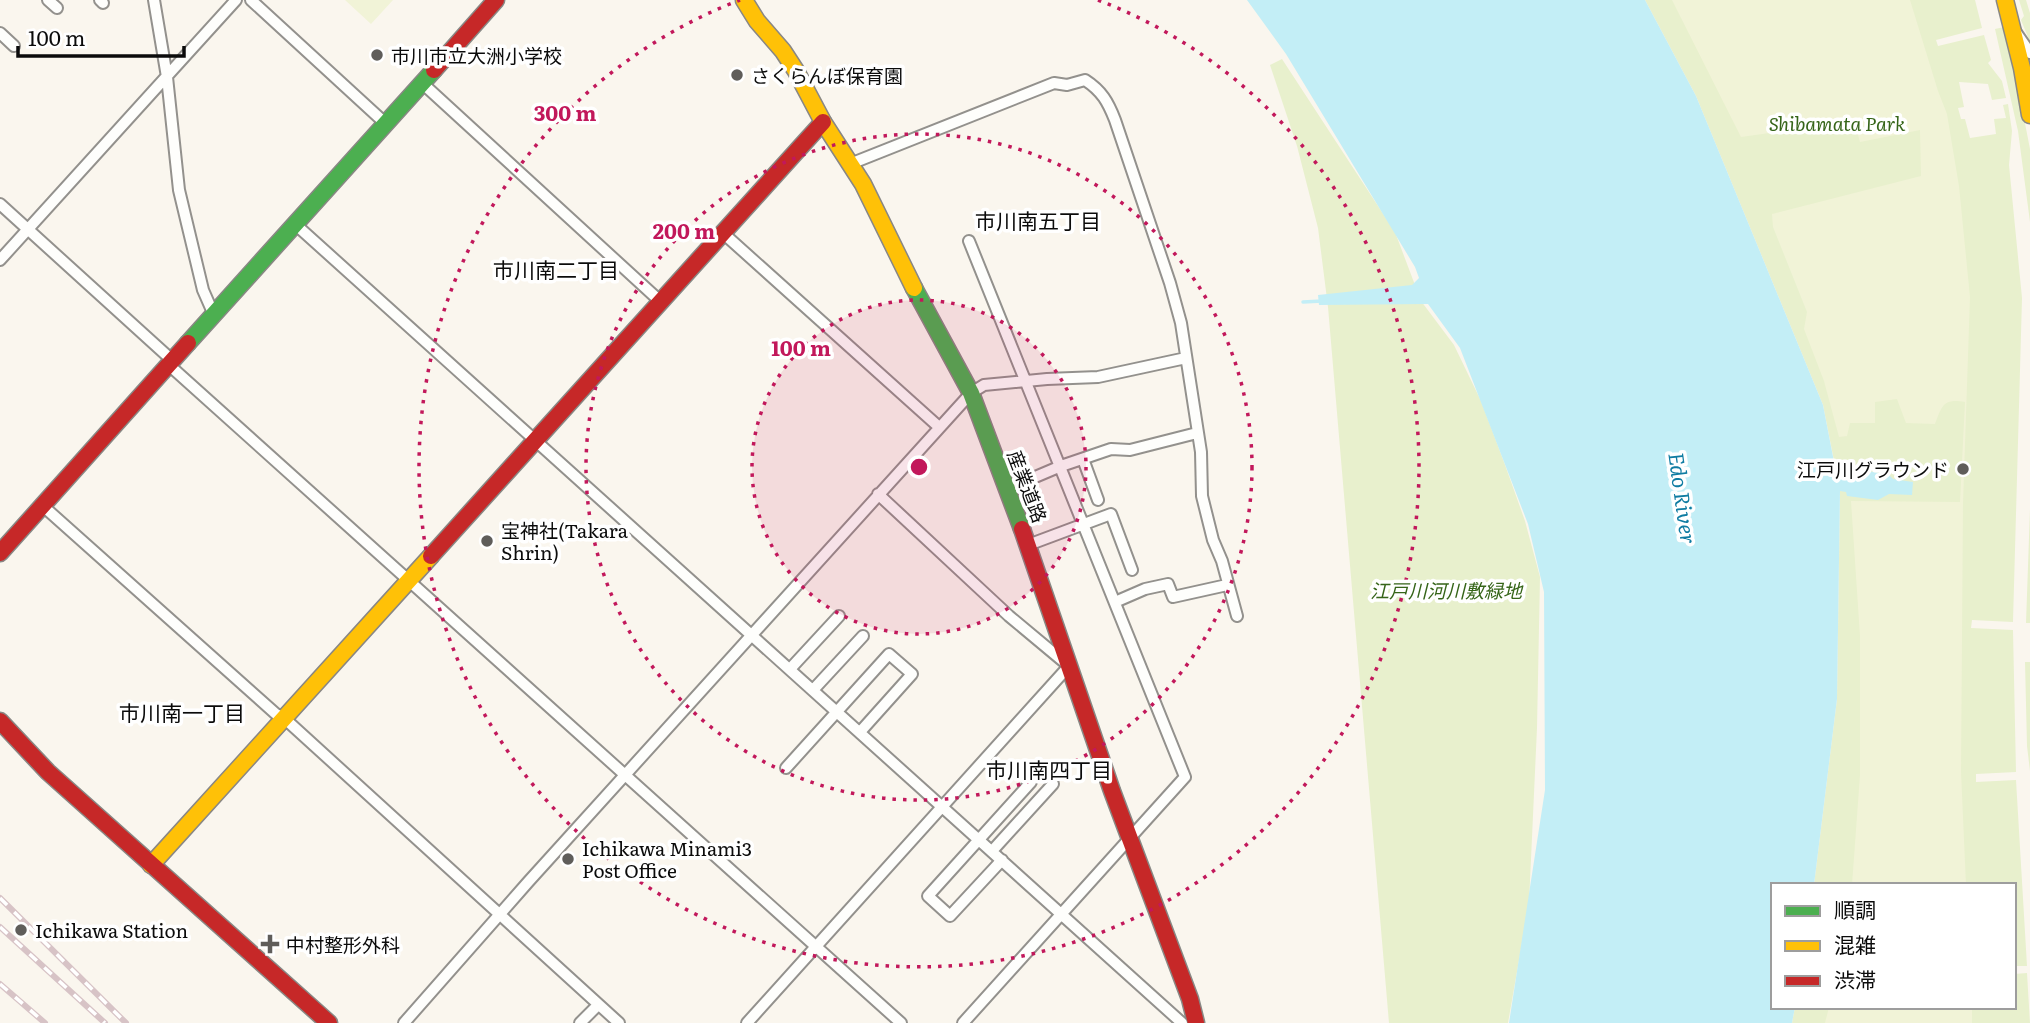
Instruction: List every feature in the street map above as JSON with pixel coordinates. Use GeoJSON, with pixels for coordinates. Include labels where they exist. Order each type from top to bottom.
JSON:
{"type":"FeatureCollection","features":[{"type":"Feature","properties":{"kind":"street"},"geometry":{"type":"LineString","coordinates":[[48,0],[57,8]]}},
{"type":"Feature","properties":{"kind":"street"},"geometry":{"type":"LineString","coordinates":[[154,0],[167,77],[179,190],[203,290],[214,314]]}},
{"type":"Feature","properties":{"kind":"street"},"geometry":{"type":"LineString","coordinates":[[0,260],[236,0]]}},
{"type":"Feature","properties":{"kind":"street"},"geometry":{"type":"LineString","coordinates":[[251,0],[385,123]]}},
{"type":"Feature","properties":{"kind":"street"},"geometry":{"type":"LineString","coordinates":[[0,553],[496,0]]}},
{"type":"Feature","properties":{"kind":"street","name":"産業道路"},"geometry":{"type":"LineString","coordinates":[[744,0],[796,71],[822,122],[863,184],[906,276],[971,393],[1028,545],[1130,840],[1191,999],[1196,1023]]}},
{"type":"Feature","properties":{"kind":"street"},"geometry":{"type":"LineString","coordinates":[[2005,0],[2030,115]]}},
{"type":"Feature","properties":{"kind":"street"},"geometry":{"type":"LineString","coordinates":[[2013,29],[2030,53]]}},
{"type":"Feature","properties":{"kind":"street"},"geometry":{"type":"LineString","coordinates":[[0,33],[14,46]]}},
{"type":"Feature","properties":{"kind":"street"},"geometry":{"type":"LineString","coordinates":[[850,164],[1054,83],[1067,85],[1085,80],[1097,88],[1107,100],[1115,120],[1181,323],[1201,452],[1202,496],[1237,615]]}},
{"type":"Feature","properties":{"kind":"street"},"geometry":{"type":"LineString","coordinates":[[421,82],[662,302]]}},
{"type":"Feature","properties":{"kind":"street"},"geometry":{"type":"LineString","coordinates":[[151,865],[822,122]]}},
{"type":"Feature","properties":{"kind":"street"},"geometry":{"type":"LineString","coordinates":[[0,204],[409,580],[901,1023]]}},
{"type":"Feature","properties":{"kind":"street"},"geometry":{"type":"LineString","coordinates":[[295,224],[1182,1023]]}},
{"type":"Feature","properties":{"kind":"street"},"geometry":{"type":"LineString","coordinates":[[723,233],[939,427]]}},
{"type":"Feature","properties":{"kind":"street"},"geometry":{"type":"LineString","coordinates":[[963,1023],[1185,777],[969,241]]}},
{"type":"Feature","properties":{"kind":"street"},"geometry":{"type":"LineString","coordinates":[[404,1023],[751,634],[971,393],[984,385],[1098,377],[1186,358]]}},
{"type":"Feature","properties":{"kind":"street"},"geometry":{"type":"LineString","coordinates":[[1007,489],[1111,449],[1129,450],[1197,433]]}},
{"type":"Feature","properties":{"kind":"street"},"geometry":{"type":"LineString","coordinates":[[1083,458],[1098,500]]}},
{"type":"Feature","properties":{"kind":"street"},"geometry":{"type":"LineString","coordinates":[[747,1023],[1069,666],[1009,616],[878,494]]}},
{"type":"Feature","properties":{"kind":"street"},"geometry":{"type":"LineString","coordinates":[[43,506],[276,714],[284,718],[619,1023]]}},
{"type":"Feature","properties":{"kind":"street"},"geometry":{"type":"LineString","coordinates":[[1028,545],[1111,514],[1132,570]]}},
{"type":"Feature","properties":{"kind":"street"},"geometry":{"type":"LineString","coordinates":[[1115,602],[1145,589],[1168,584],[1173,597],[1227,585]]}},
{"type":"Feature","properties":{"kind":"street"},"geometry":{"type":"LineString","coordinates":[[790,670],[839,616]]}},
{"type":"Feature","properties":{"kind":"street"},"geometry":{"type":"LineString","coordinates":[[813,690],[863,636]]}},
{"type":"Feature","properties":{"kind":"street"},"geometry":{"type":"LineString","coordinates":[[786,768],[889,654],[912,674],[860,732]]}},
{"type":"Feature","properties":{"kind":"street"},"geometry":{"type":"LineString","coordinates":[[0,720],[42,766],[329,1023]]}},
{"type":"Feature","properties":{"kind":"street"},"geometry":{"type":"LineString","coordinates":[[1002,860],[950,916],[928,896],[1031,782]]}},
{"type":"Feature","properties":{"kind":"street"},"geometry":{"type":"LineString","coordinates":[[992,851],[1053,784]]}},
{"type":"Feature","properties":{"kind":"street"},"geometry":{"type":"LineString","coordinates":[[580,1023],[598,1004]]}},
{"type":"Feature","properties":{"kind":"green space"},"geometry":{"type":"Polygon","coordinates":[[[345,0],[393,0],[371,24],[345,0]]]}},
{"type":"Feature","properties":{"kind":"green space","name":"Shibamata Park"},"geometry":{"type":"Polygon","coordinates":[[[1645,0],[1975,0],[1982,28],[1936,40],[1938,46],[1984,35],[1991,60],[1988,63],[2002,81],[2006,98],[1992,100],[1988,84],[1959,82],[1964,107],[1958,108],[1961,119],[1965,119],[1970,138],[1996,134],[1994,119],[2006,118],[2003,105],[2008,104],[2012,131],[2009,165],[2022,298],[2013,622],[1972,620],[1971,628],[2013,630],[2016,772],[1976,774],[1976,782],[2016,780],[2027,966],[2016,966],[2016,883],[1814,883],[1837,699],[1840,491],[1823,405],[1696,96],[1645,0]]]}},
{"type":"Feature","properties":{"kind":"green space","name":"江戸川グラウンド"},"geometry":{"type":"Polygon","coordinates":[[[1672,0],[1910,0],[1947,114],[1959,186],[1970,297],[1963,503],[1961,772],[1966,883],[1852,883],[1860,775],[1860,636],[1851,501],[1960,502],[1965,402],[1948,402],[1935,424],[1906,423],[1897,399],[1875,402],[1875,423],[1850,423],[1847,436],[1839,437],[1824,381],[1804,329],[1807,312],[1773,227],[1772,214],[1921,176],[1920,130],[1860,142],[1854,121],[1741,137],[1672,0]]]}},
{"type":"Feature","properties":{"kind":"green space"},"geometry":{"type":"Polygon","coordinates":[[[2019,0],[2026,0],[2030,13],[2030,42],[2021,20],[2024,16],[2019,0]]]}},
{"type":"Feature","properties":{"kind":"green space"},"geometry":{"type":"Polygon","coordinates":[[[2004,27],[2030,149],[2030,222],[2018,131],[1995,29],[2004,27]]]}},
{"type":"Feature","properties":{"kind":"green space","name":"江戸川河川敷緑地"},"geometry":{"type":"Polygon","coordinates":[[[1282,59],[1395,232],[1421,301],[1454,345],[1481,401],[1504,462],[1525,521],[1540,577],[1529,903],[1508,1023],[1389,1023],[1328,307],[1318,228],[1297,146],[1270,65],[1282,59]]]}},
{"type":"Feature","properties":{"kind":"green space"},"geometry":{"type":"Polygon","coordinates":[[[2030,509],[2030,623],[2026,623],[2030,509]]]}},
{"type":"Feature","properties":{"kind":"green space"},"geometry":{"type":"Polygon","coordinates":[[[2025,662],[2030,662],[2030,771],[2027,746],[2025,662]]]}},
{"type":"Feature","properties":{"kind":"green space"},"geometry":{"type":"Polygon","coordinates":[[[2027,973],[2030,1023],[1792,1023],[1795,1009],[2016,1009],[2016,974],[2027,973]]]}},
{"type":"Feature","properties":{"kind":"green space"},"geometry":{"type":"Polygon","coordinates":[[[1828,1009],[1972,1009],[1972,1023],[1825,1023],[1828,1009]]]}},
{"type":"Feature","properties":{"kind":"water","name":"Edo River"},"geometry":{"type":"Polygon","coordinates":[[[1247,0],[1645,0],[1696,96],[1823,405],[1836,472],[1844,474],[1845,468],[1888,474],[1893,479],[1913,482],[1912,495],[1889,494],[1878,500],[1847,496],[1846,492],[1840,491],[1837,699],[1814,883],[1771,883],[1771,1009],[1795,1009],[1792,1023],[1509,1023],[1545,790],[1544,592],[1528,524],[1460,348],[1428,304],[1319,305],[1318,295],[1412,285],[1419,278],[1415,267],[1286,54],[1247,0]]]}},
{"type":"Feature","properties":{"kind":"waterway"},"geometry":{"type":"LineString","coordinates":[[1303,302],[1322,301]]}},
{"type":"Feature","properties":{"kind":"railway"},"geometry":{"type":"LineString","coordinates":[[0,898],[126,1023]]}},
{"type":"Feature","properties":{"kind":"railway"},"geometry":{"type":"LineString","coordinates":[[0,927],[105,1023]]}},
{"type":"Feature","properties":{"kind":"railway"},"geometry":{"type":"LineString","coordinates":[[0,984],[45,1023]]}},
{"type":"Feature","properties":{"kind":"traffic: fast"},"geometry":{"type":"LineString","coordinates":[[188,343],[434,70]]}},
{"type":"Feature","properties":{"kind":"traffic: fast"},"geometry":{"type":"LineString","coordinates":[[914,288],[971,393],[1022,529]]}},
{"type":"Feature","properties":{"kind":"traffic: slow"},"geometry":{"type":"LineString","coordinates":[[744,0],[796,71],[823,122],[863,184],[914,288]]}},
{"type":"Feature","properties":{"kind":"traffic: slow"},"geometry":{"type":"LineString","coordinates":[[2005,0],[2022,68],[2030,115]]}},
{"type":"Feature","properties":{"kind":"traffic: slow"},"geometry":{"type":"LineString","coordinates":[[151,865],[431,556]]}},
{"type":"Feature","properties":{"kind":"traffic: jam"},"geometry":{"type":"LineString","coordinates":[[434,70],[496,0]]}},
{"type":"Feature","properties":{"kind":"traffic: jam"},"geometry":{"type":"LineString","coordinates":[[431,556],[823,122]]}},
{"type":"Feature","properties":{"kind":"traffic: jam"},"geometry":{"type":"LineString","coordinates":[[0,553],[188,343]]}},
{"type":"Feature","properties":{"kind":"traffic: jam"},"geometry":{"type":"LineString","coordinates":[[1022,529],[1112,791],[1190,999],[1196,1023]]}},
{"type":"Feature","properties":{"kind":"traffic: jam"},"geometry":{"type":"LineString","coordinates":[[0,721],[48,772],[329,1023]]}},
{"type":"Feature","properties":{"kind":"place","name":"市川市立大洲小学校"},"geometry":{"type":"Point","coordinates":[377,55]}},
{"type":"Feature","properties":{"kind":"place","name":"さくらんぼ保育園"},"geometry":{"type":"Point","coordinates":[737,75]}},
{"type":"Feature","properties":{"kind":"place","name":"江戸川グラウンド"},"geometry":{"type":"Point","coordinates":[1963,469]}},
{"type":"Feature","properties":{"kind":"place","name":"宝神社(Takara Shrin)"},"geometry":{"type":"Point","coordinates":[487,541]}},
{"type":"Feature","properties":{"kind":"place","name":"Ichikawa Minami3 Post Office"},"geometry":{"type":"Point","coordinates":[568,859]}},
{"type":"Feature","properties":{"kind":"place","name":"Ichikawa Station"},"geometry":{"type":"Point","coordinates":[21,930]}},
{"type":"Feature","properties":{"kind":"place","name":"中村整形外科"},"geometry":{"type":"Point","coordinates":[270,944]}},
{"type":"Feature","properties":{"kind":"district","name":"市川南五丁目"},"geometry":{"type":"Point","coordinates":[1038,219]}},
{"type":"Feature","properties":{"kind":"district","name":"市川南二丁目"},"geometry":{"type":"Point","coordinates":[556,268]}},
{"type":"Feature","properties":{"kind":"district","name":"市川南一丁目"},"geometry":{"type":"Point","coordinates":[182,711]}},
{"type":"Feature","properties":{"kind":"district","name":"市川南四丁目"},"geometry":{"type":"Point","coordinates":[1049,768]}}]}
